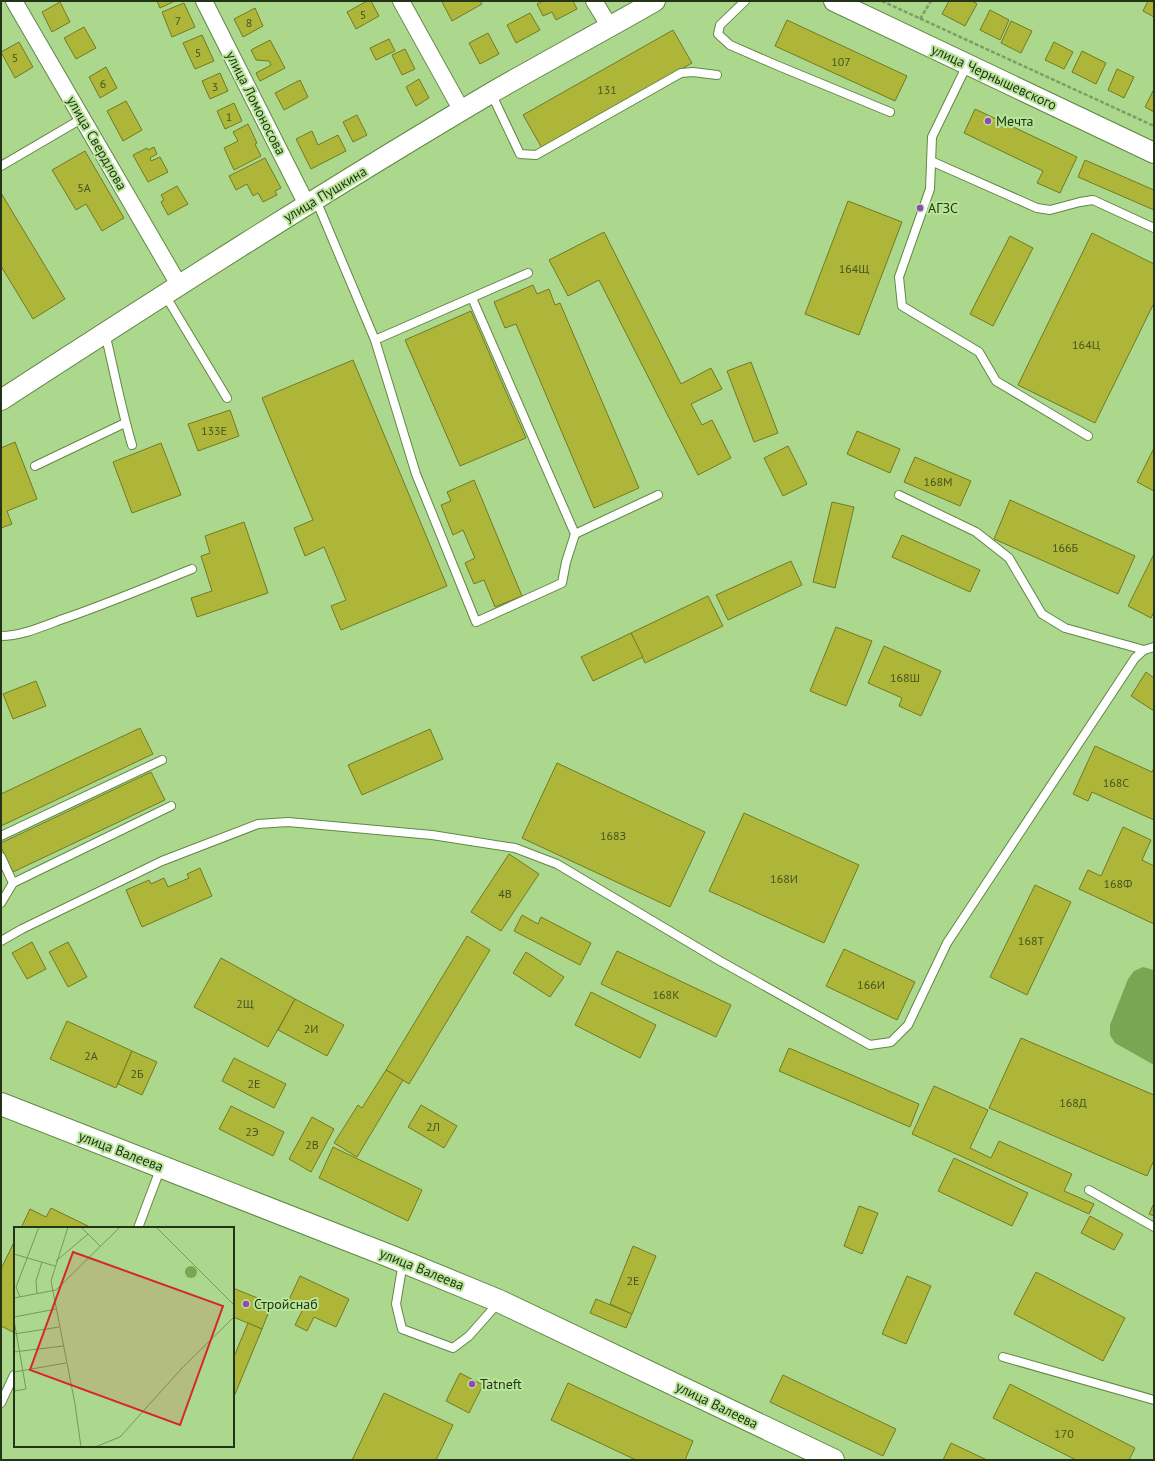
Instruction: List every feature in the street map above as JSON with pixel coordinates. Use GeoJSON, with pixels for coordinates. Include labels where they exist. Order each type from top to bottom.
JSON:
{"type":"FeatureCollection","features":[{"type":"Feature","properties":{"kind":"main road","name":"улица Валеева"},"geometry":{"type":"LineString","coordinates":[[1,1104],[403,1261],[499,1301],[833,1460]]}},
{"type":"Feature","properties":{"kind":"street","name":"улица Свердлова"},"geometry":{"type":"LineString","coordinates":[[14,1],[83,118],[172,289]]}},
{"type":"Feature","properties":{"kind":"street","name":"улица Ломоносова"},"geometry":{"type":"LineString","coordinates":[[204,1],[311,202]]}},
{"type":"Feature","properties":{"kind":"street"},"geometry":{"type":"LineString","coordinates":[[401,1],[462,111]]}},
{"type":"Feature","properties":{"kind":"street"},"geometry":{"type":"LineString","coordinates":[[594,1],[610,27]]}},
{"type":"Feature","properties":{"kind":"street","name":"улица Пушкина"},"geometry":{"type":"LineString","coordinates":[[1,400],[172,289],[311,202],[491,93],[655,1]]}},
{"type":"Feature","properties":{"kind":"street","name":"улица Чернышевского"},"geometry":{"type":"LineString","coordinates":[[834,1],[1154,153]]}},
{"type":"Feature","properties":{"kind":"lane"},"geometry":{"type":"LineString","coordinates":[[745,1],[720,25],[718,34],[730,45],[890,112]]}},
{"type":"Feature","properties":{"kind":"lane"},"geometry":{"type":"LineString","coordinates":[[967,64],[932,137],[930,189],[899,277],[902,306],[979,352],[996,381],[1088,436]]}},
{"type":"Feature","properties":{"kind":"lane"},"geometry":{"type":"LineString","coordinates":[[491,93],[520,154],[536,155],[681,73],[693,72],[717,74]]}},
{"type":"Feature","properties":{"kind":"lane"},"geometry":{"type":"LineString","coordinates":[[1,166],[83,118]]}},
{"type":"Feature","properties":{"kind":"lane"},"geometry":{"type":"LineString","coordinates":[[931,161],[1037,208],[1050,210],[1093,200],[1154,228]]}},
{"type":"Feature","properties":{"kind":"lane"},"geometry":{"type":"LineString","coordinates":[[311,202],[375,340],[416,474],[476,622],[562,583],[566,562],[575,534],[472,298]]}},
{"type":"Feature","properties":{"kind":"lane"},"geometry":{"type":"LineString","coordinates":[[375,340],[528,273]]}},
{"type":"Feature","properties":{"kind":"lane"},"geometry":{"type":"LineString","coordinates":[[172,289],[227,398]]}},
{"type":"Feature","properties":{"kind":"lane"},"geometry":{"type":"LineString","coordinates":[[105,332],[132,445]]}},
{"type":"Feature","properties":{"kind":"lane"},"geometry":{"type":"LineString","coordinates":[[35,466],[126,423]]}},
{"type":"Feature","properties":{"kind":"lane"},"geometry":{"type":"LineString","coordinates":[[575,534],[658,495]]}},
{"type":"Feature","properties":{"kind":"lane"},"geometry":{"type":"LineString","coordinates":[[899,495],[976,532],[1009,558],[1042,614],[1065,628],[1144,650]]}},
{"type":"Feature","properties":{"kind":"lane"},"geometry":{"type":"LineString","coordinates":[[1,636],[13,636],[40,628],[113,602],[192,568]]}},
{"type":"Feature","properties":{"kind":"lane"},"geometry":{"type":"LineString","coordinates":[[1,941],[22,928],[162,861],[258,824],[288,822],[432,835],[515,848],[557,864],[720,961],[870,1045],[891,1042],[908,1025],[947,943],[1135,658],[1144,650],[1154,647]]}},
{"type":"Feature","properties":{"kind":"lane"},"geometry":{"type":"LineString","coordinates":[[1,836],[162,760]]}},
{"type":"Feature","properties":{"kind":"lane"},"geometry":{"type":"LineString","coordinates":[[1,903],[13,883],[171,806]]}},
{"type":"Feature","properties":{"kind":"lane"},"geometry":{"type":"LineString","coordinates":[[1,857],[13,883]]}},
{"type":"Feature","properties":{"kind":"lane"},"geometry":{"type":"LineString","coordinates":[[138,1227],[161,1167]]}},
{"type":"Feature","properties":{"kind":"lane"},"geometry":{"type":"LineString","coordinates":[[1089,1190],[1154,1226]]}},
{"type":"Feature","properties":{"kind":"lane"},"geometry":{"type":"LineString","coordinates":[[403,1261],[396,1304],[402,1329],[452,1348],[469,1336],[499,1301]]}},
{"type":"Feature","properties":{"kind":"lane"},"geometry":{"type":"LineString","coordinates":[[1003,1356],[1154,1400]]}},
{"type":"Feature","properties":{"kind":"lane"},"geometry":{"type":"LineString","coordinates":[[1,1403],[14,1376]]}},
{"type":"Feature","properties":{"kind":"path"},"geometry":{"type":"LineString","coordinates":[[882,1],[1154,126]]}},
{"type":"Feature","properties":{"kind":"path"},"geometry":{"type":"LineString","coordinates":[[920,19],[931,1]]}},
{"type":"Feature","properties":{"kind":"green space"},"geometry":{"type":"Polygon","coordinates":[[[1143,967],[1154,970],[1154,1065],[1115,1043],[1110,1035],[1110,1025],[1128,979],[1134,971],[1143,967]]]}},
{"type":"Feature","properties":{"kind":"building"},"geometry":{"type":"Polygon","coordinates":[[[157,1],[175,1],[160,8],[157,1]]]}},
{"type":"Feature","properties":{"kind":"building"},"geometry":{"type":"Polygon","coordinates":[[[367,1],[371,1],[379,16],[356,29],[347,12],[367,1]]]}},
{"type":"Feature","properties":{"kind":"building"},"geometry":{"type":"Polygon","coordinates":[[[480,1],[482,4],[452,21],[442,2],[480,1]]]}},
{"type":"Feature","properties":{"kind":"building"},"geometry":{"type":"Polygon","coordinates":[[[543,1],[573,1],[577,9],[556,20],[552,12],[543,16],[537,4],[543,1]]]}},
{"type":"Feature","properties":{"kind":"building"},"geometry":{"type":"Polygon","coordinates":[[[949,1],[972,1],[977,4],[965,26],[942,14],[949,1]]]}},
{"type":"Feature","properties":{"kind":"building"},"geometry":{"type":"Polygon","coordinates":[[[1148,1],[1154,1],[1154,17],[1143,11],[1148,1]]]}},
{"type":"Feature","properties":{"kind":"building"},"geometry":{"type":"Polygon","coordinates":[[[60,2],[70,22],[52,32],[42,12],[60,2]]]}},
{"type":"Feature","properties":{"kind":"building"},"geometry":{"type":"Polygon","coordinates":[[[184,3],[195,27],[172,37],[162,12],[184,3]]]}},
{"type":"Feature","properties":{"kind":"building"},"geometry":{"type":"Polygon","coordinates":[[[255,8],[263,26],[243,37],[234,19],[255,8]]]}},
{"type":"Feature","properties":{"kind":"building"},"geometry":{"type":"Polygon","coordinates":[[[990,10],[1009,20],[1000,40],[980,30],[990,10]]]}},
{"type":"Feature","properties":{"kind":"building"},"geometry":{"type":"Polygon","coordinates":[[[530,13],[540,30],[516,43],[507,25],[530,13]]]}},
{"type":"Feature","properties":{"kind":"building"},"geometry":{"type":"Polygon","coordinates":[[[787,20],[907,76],[895,101],[775,46],[787,20]]]}},
{"type":"Feature","properties":{"kind":"building"},"geometry":{"type":"Polygon","coordinates":[[[1011,21],[1032,31],[1021,53],[1001,43],[1011,21]]]}},
{"type":"Feature","properties":{"kind":"building"},"geometry":{"type":"Polygon","coordinates":[[[84,27],[96,48],[76,59],[64,38],[84,27]]]}},
{"type":"Feature","properties":{"kind":"building"},"geometry":{"type":"Polygon","coordinates":[[[673,30],[692,63],[542,148],[523,115],[673,30]]]}},
{"type":"Feature","properties":{"kind":"building"},"geometry":{"type":"Polygon","coordinates":[[[488,33],[499,54],[480,64],[469,43],[488,33]]]}},
{"type":"Feature","properties":{"kind":"building"},"geometry":{"type":"Polygon","coordinates":[[[202,35],[214,61],[195,69],[183,43],[202,35]]]}},
{"type":"Feature","properties":{"kind":"building"},"geometry":{"type":"Polygon","coordinates":[[[389,39],[395,51],[376,60],[370,48],[389,39]]]}},
{"type":"Feature","properties":{"kind":"building"},"geometry":{"type":"Polygon","coordinates":[[[270,40],[285,68],[260,81],[256,73],[271,65],[269,61],[256,60],[251,50],[270,40]]]}},
{"type":"Feature","properties":{"kind":"building"},"geometry":{"type":"Polygon","coordinates":[[[19,42],[33,67],[15,78],[1,52],[19,42]]]}},
{"type":"Feature","properties":{"kind":"building"},"geometry":{"type":"Polygon","coordinates":[[[1054,42],[1073,52],[1064,69],[1045,60],[1054,42]]]}},
{"type":"Feature","properties":{"kind":"building"},"geometry":{"type":"Polygon","coordinates":[[[405,49],[415,69],[402,75],[392,55],[405,49]]]}},
{"type":"Feature","properties":{"kind":"building"},"geometry":{"type":"Polygon","coordinates":[[[1082,51],[1106,63],[1096,84],[1072,72],[1082,51]]]}},
{"type":"Feature","properties":{"kind":"building"},"geometry":{"type":"Polygon","coordinates":[[[106,67],[117,88],[100,98],[89,77],[106,67]]]}},
{"type":"Feature","properties":{"kind":"building"},"geometry":{"type":"Polygon","coordinates":[[[1117,69],[1134,77],[1124,98],[1108,90],[1117,69]]]}},
{"type":"Feature","properties":{"kind":"building"},"geometry":{"type":"Polygon","coordinates":[[[220,73],[228,91],[210,99],[202,81],[220,73]]]}},
{"type":"Feature","properties":{"kind":"building"},"geometry":{"type":"Polygon","coordinates":[[[419,79],[429,98],[416,106],[406,87],[419,79]]]}},
{"type":"Feature","properties":{"kind":"building"},"geometry":{"type":"Polygon","coordinates":[[[300,80],[308,97],[284,110],[275,93],[300,80]]]}},
{"type":"Feature","properties":{"kind":"building"},"geometry":{"type":"Polygon","coordinates":[[[1154,89],[1154,112],[1145,107],[1154,89]]]}},
{"type":"Feature","properties":{"kind":"building"},"geometry":{"type":"Polygon","coordinates":[[[126,101],[142,130],[123,141],[107,111],[126,101]]]}},
{"type":"Feature","properties":{"kind":"building"},"geometry":{"type":"Polygon","coordinates":[[[234,103],[242,121],[225,129],[217,111],[234,103]]]}},
{"type":"Feature","properties":{"kind":"building"},"geometry":{"type":"Polygon","coordinates":[[[975,109],[1077,157],[1060,193],[1037,183],[1043,171],[964,133],[975,109]]]}},
{"type":"Feature","properties":{"kind":"building"},"geometry":{"type":"Polygon","coordinates":[[[357,115],[367,135],[353,142],[343,122],[357,115]]]}},
{"type":"Feature","properties":{"kind":"building"},"geometry":{"type":"Polygon","coordinates":[[[248,124],[261,156],[234,170],[224,148],[238,141],[233,132],[248,124]]]}},
{"type":"Feature","properties":{"kind":"building"},"geometry":{"type":"Polygon","coordinates":[[[312,131],[318,145],[338,135],[346,151],[311,169],[296,139],[312,131]]]}},
{"type":"Feature","properties":{"kind":"building"},"geometry":{"type":"Polygon","coordinates":[[[154,147],[157,154],[150,158],[151,161],[160,157],[168,172],[148,182],[133,155],[147,148],[148,150],[154,147]]]}},
{"type":"Feature","properties":{"kind":"building"},"geometry":{"type":"Polygon","coordinates":[[[85,151],[124,218],[102,231],[86,204],[76,210],[52,170],[85,151]]]}},
{"type":"Feature","properties":{"kind":"building"},"geometry":{"type":"Polygon","coordinates":[[[265,158],[281,188],[275,191],[277,195],[263,202],[258,193],[253,196],[247,184],[236,190],[229,176],[265,158]]]}},
{"type":"Feature","properties":{"kind":"building"},"geometry":{"type":"Polygon","coordinates":[[[1085,160],[1154,190],[1154,210],[1078,177],[1085,160]]]}},
{"type":"Feature","properties":{"kind":"building"},"geometry":{"type":"Polygon","coordinates":[[[177,186],[188,204],[168,215],[161,202],[164,200],[161,195],[177,186]]]}},
{"type":"Feature","properties":{"kind":"building"},"geometry":{"type":"Polygon","coordinates":[[[1,193],[65,299],[33,319],[1,266],[1,193]]]}},
{"type":"Feature","properties":{"kind":"building"},"geometry":{"type":"Polygon","coordinates":[[[848,201],[902,222],[859,335],[805,314],[848,201]]]}},
{"type":"Feature","properties":{"kind":"building"},"geometry":{"type":"Polygon","coordinates":[[[604,232],[681,384],[711,368],[722,389],[691,404],[702,425],[712,420],[731,458],[698,475],[599,280],[568,296],[549,260],[604,232]]]}},
{"type":"Feature","properties":{"kind":"building"},"geometry":{"type":"Polygon","coordinates":[[[1092,233],[1154,264],[1154,303],[1095,423],[1018,385],[1092,233]]]}},
{"type":"Feature","properties":{"kind":"building"},"geometry":{"type":"Polygon","coordinates":[[[1010,236],[1033,248],[993,326],[970,314],[1010,236]]]}},
{"type":"Feature","properties":{"kind":"building"},"geometry":{"type":"Polygon","coordinates":[[[533,285],[537,294],[549,289],[555,305],[560,303],[639,488],[594,508],[516,324],[505,328],[494,302],[533,285]]]}},
{"type":"Feature","properties":{"kind":"building"},"geometry":{"type":"Polygon","coordinates":[[[471,311],[526,438],[460,466],[405,340],[471,311]]]}},
{"type":"Feature","properties":{"kind":"building"},"geometry":{"type":"Polygon","coordinates":[[[353,360],[447,586],[341,630],[331,606],[346,600],[324,547],[305,556],[294,528],[313,520],[262,398],[353,360]]]}},
{"type":"Feature","properties":{"kind":"building"},"geometry":{"type":"Polygon","coordinates":[[[751,362],[778,433],[754,442],[727,371],[751,362]]]}},
{"type":"Feature","properties":{"kind":"building"},"geometry":{"type":"Polygon","coordinates":[[[230,410],[239,436],[198,451],[188,424],[230,410]]]}},
{"type":"Feature","properties":{"kind":"building"},"geometry":{"type":"Polygon","coordinates":[[[857,431],[900,449],[890,473],[847,454],[857,431]]]}},
{"type":"Feature","properties":{"kind":"building"},"geometry":{"type":"Polygon","coordinates":[[[15,442],[37,499],[7,511],[12,524],[1,528],[1,448],[15,442]]]}},
{"type":"Feature","properties":{"kind":"building"},"geometry":{"type":"Polygon","coordinates":[[[161,443],[181,495],[132,513],[113,462],[161,443]]]}},
{"type":"Feature","properties":{"kind":"building"},"geometry":{"type":"Polygon","coordinates":[[[788,446],[807,484],[783,496],[764,458],[788,446]]]}},
{"type":"Feature","properties":{"kind":"building"},"geometry":{"type":"Polygon","coordinates":[[[1154,448],[1154,491],[1137,482],[1154,448]]]}},
{"type":"Feature","properties":{"kind":"building"},"geometry":{"type":"Polygon","coordinates":[[[915,457],[971,481],[960,506],[904,482],[915,457]]]}},
{"type":"Feature","properties":{"kind":"building"},"geometry":{"type":"Polygon","coordinates":[[[474,480],[522,596],[495,607],[484,580],[474,584],[465,563],[475,558],[463,530],[453,535],[441,505],[451,501],[447,492],[474,480]]]}},
{"type":"Feature","properties":{"kind":"building"},"geometry":{"type":"Polygon","coordinates":[[[1010,500],[1135,556],[1118,594],[994,539],[1010,500]]]}},
{"type":"Feature","properties":{"kind":"building"},"geometry":{"type":"Polygon","coordinates":[[[832,502],[854,507],[835,588],[813,582],[832,502]]]}},
{"type":"Feature","properties":{"kind":"building"},"geometry":{"type":"Polygon","coordinates":[[[244,522],[268,593],[197,617],[191,598],[212,591],[201,556],[210,553],[205,536],[244,522]]]}},
{"type":"Feature","properties":{"kind":"building"},"geometry":{"type":"Polygon","coordinates":[[[902,535],[980,570],[970,592],[892,557],[902,535]]]}},
{"type":"Feature","properties":{"kind":"building"},"geometry":{"type":"Polygon","coordinates":[[[1154,554],[1154,612],[1151,618],[1128,606],[1154,554]]]}},
{"type":"Feature","properties":{"kind":"building"},"geometry":{"type":"Polygon","coordinates":[[[791,561],[802,585],[728,620],[716,595],[791,561]]]}},
{"type":"Feature","properties":{"kind":"building"},"geometry":{"type":"Polygon","coordinates":[[[708,596],[723,626],[645,663],[631,633],[708,596]]]}},
{"type":"Feature","properties":{"kind":"building"},"geometry":{"type":"Polygon","coordinates":[[[836,627],[872,641],[846,706],[810,691],[836,627]]]}},
{"type":"Feature","properties":{"kind":"building"},"geometry":{"type":"Polygon","coordinates":[[[631,633],[643,657],[593,681],[581,657],[631,633]]]}},
{"type":"Feature","properties":{"kind":"building"},"geometry":{"type":"Polygon","coordinates":[[[884,646],[941,671],[921,716],[899,706],[902,698],[868,683],[884,646]]]}},
{"type":"Feature","properties":{"kind":"building"},"geometry":{"type":"Polygon","coordinates":[[[1146,672],[1154,678],[1154,711],[1131,696],[1146,672]]]}},
{"type":"Feature","properties":{"kind":"building"},"geometry":{"type":"Polygon","coordinates":[[[36,681],[46,706],[13,719],[3,694],[36,681]]]}},
{"type":"Feature","properties":{"kind":"building"},"geometry":{"type":"Polygon","coordinates":[[[140,728],[153,754],[1,826],[1,794],[140,728]]]}},
{"type":"Feature","properties":{"kind":"building"},"geometry":{"type":"Polygon","coordinates":[[[430,729],[443,759],[362,795],[348,765],[430,729]]]}},
{"type":"Feature","properties":{"kind":"building"},"geometry":{"type":"Polygon","coordinates":[[[1095,746],[1152,772],[1154,768],[1154,820],[1092,792],[1088,801],[1073,794],[1095,746]]]}},
{"type":"Feature","properties":{"kind":"building"},"geometry":{"type":"Polygon","coordinates":[[[557,763],[705,832],[670,907],[522,838],[557,763]]]}},
{"type":"Feature","properties":{"kind":"building"},"geometry":{"type":"Polygon","coordinates":[[[151,772],[165,800],[13,872],[1,847],[1,843],[151,772]]]}},
{"type":"Feature","properties":{"kind":"building"},"geometry":{"type":"Polygon","coordinates":[[[744,813],[859,865],[824,943],[709,891],[744,813]]]}},
{"type":"Feature","properties":{"kind":"building"},"geometry":{"type":"Polygon","coordinates":[[[1123,827],[1151,840],[1142,860],[1154,866],[1154,924],[1079,889],[1088,870],[1101,876],[1123,827]]]}},
{"type":"Feature","properties":{"kind":"building"},"geometry":{"type":"Polygon","coordinates":[[[509,854],[539,874],[501,931],[471,912],[509,854]]]}},
{"type":"Feature","properties":{"kind":"building"},"geometry":{"type":"Polygon","coordinates":[[[200,868],[212,896],[142,927],[126,890],[149,880],[151,884],[164,878],[168,887],[189,878],[187,874],[200,868]]]}},
{"type":"Feature","properties":{"kind":"building"},"geometry":{"type":"Polygon","coordinates":[[[1035,885],[1071,902],[1027,995],[990,977],[1035,885]]]}},
{"type":"Feature","properties":{"kind":"building"},"geometry":{"type":"Polygon","coordinates":[[[522,915],[538,924],[541,917],[591,943],[580,965],[514,931],[522,915]]]}},
{"type":"Feature","properties":{"kind":"building"},"geometry":{"type":"Polygon","coordinates":[[[467,936],[490,950],[409,1084],[386,1070],[467,936]]]}},
{"type":"Feature","properties":{"kind":"building"},"geometry":{"type":"Polygon","coordinates":[[[32,942],[46,969],[27,979],[12,953],[32,942]]]}},
{"type":"Feature","properties":{"kind":"building"},"geometry":{"type":"Polygon","coordinates":[[[68,942],[87,977],[68,987],[49,952],[68,942]]]}},
{"type":"Feature","properties":{"kind":"building"},"geometry":{"type":"Polygon","coordinates":[[[844,949],[915,982],[897,1020],[826,986],[844,949]]]}},
{"type":"Feature","properties":{"kind":"building"},"geometry":{"type":"Polygon","coordinates":[[[617,951],[731,1005],[716,1037],[601,984],[617,951]]]}},
{"type":"Feature","properties":{"kind":"building"},"geometry":{"type":"Polygon","coordinates":[[[526,952],[564,977],[550,997],[513,973],[526,952]]]}},
{"type":"Feature","properties":{"kind":"building"},"geometry":{"type":"Polygon","coordinates":[[[221,958],[295,999],[268,1047],[194,1007],[221,958]]]}},
{"type":"Feature","properties":{"kind":"building"},"geometry":{"type":"Polygon","coordinates":[[[591,992],[656,1025],[640,1058],[575,1025],[591,992]]]}},
{"type":"Feature","properties":{"kind":"building"},"geometry":{"type":"Polygon","coordinates":[[[295,999],[344,1025],[327,1056],[278,1030],[295,999]]]}},
{"type":"Feature","properties":{"kind":"building"},"geometry":{"type":"Polygon","coordinates":[[[67,1021],[132,1051],[116,1088],[50,1059],[67,1021]]]}},
{"type":"Feature","properties":{"kind":"building"},"geometry":{"type":"Polygon","coordinates":[[[1021,1038],[1154,1095],[1154,1160],[1147,1176],[989,1108],[1021,1038]]]}},
{"type":"Feature","properties":{"kind":"building"},"geometry":{"type":"Polygon","coordinates":[[[789,1048],[919,1104],[910,1127],[779,1071],[789,1048]]]}},
{"type":"Feature","properties":{"kind":"building"},"geometry":{"type":"Polygon","coordinates":[[[132,1051],[157,1062],[142,1095],[118,1084],[132,1051]]]}},
{"type":"Feature","properties":{"kind":"building"},"geometry":{"type":"Polygon","coordinates":[[[234,1058],[286,1084],[274,1108],[222,1081],[234,1058]]]}},
{"type":"Feature","properties":{"kind":"building"},"geometry":{"type":"Polygon","coordinates":[[[386,1070],[403,1080],[357,1157],[334,1143],[358,1105],[362,1108],[386,1070]]]}},
{"type":"Feature","properties":{"kind":"building"},"geometry":{"type":"Polygon","coordinates":[[[934,1086],[988,1110],[970,1148],[991,1158],[999,1141],[1072,1174],[1064,1191],[1094,1204],[1089,1214],[912,1134],[934,1086]]]}},
{"type":"Feature","properties":{"kind":"building"},"geometry":{"type":"Polygon","coordinates":[[[421,1105],[457,1126],[444,1148],[408,1127],[421,1105]]]}},
{"type":"Feature","properties":{"kind":"building"},"geometry":{"type":"Polygon","coordinates":[[[231,1106],[284,1132],[273,1156],[219,1129],[231,1106]]]}},
{"type":"Feature","properties":{"kind":"building"},"geometry":{"type":"Polygon","coordinates":[[[312,1117],[334,1129],[311,1172],[289,1159],[312,1117]]]}},
{"type":"Feature","properties":{"kind":"building"},"geometry":{"type":"Polygon","coordinates":[[[333,1147],[422,1190],[408,1221],[319,1178],[333,1147]]]}},
{"type":"Feature","properties":{"kind":"building"},"geometry":{"type":"Polygon","coordinates":[[[954,1158],[1028,1193],[1012,1226],[938,1191],[954,1158]]]}},
{"type":"Feature","properties":{"kind":"building"},"geometry":{"type":"Polygon","coordinates":[[[1154,1203],[1154,1216],[1149,1214],[1154,1203]]]}},
{"type":"Feature","properties":{"kind":"building"},"geometry":{"type":"Polygon","coordinates":[[[859,1206],[878,1213],[862,1254],[844,1246],[859,1206]]]}},
{"type":"Feature","properties":{"kind":"building"},"geometry":{"type":"Polygon","coordinates":[[[51,1208],[90,1227],[21,1227],[30,1209],[46,1217],[51,1208]]]}},
{"type":"Feature","properties":{"kind":"building"},"geometry":{"type":"Polygon","coordinates":[[[1090,1216],[1123,1234],[1114,1250],[1081,1233],[1090,1216]]]}},
{"type":"Feature","properties":{"kind":"building"},"geometry":{"type":"Polygon","coordinates":[[[14,1242],[14,1332],[1,1326],[1,1269],[14,1242]]]}},
{"type":"Feature","properties":{"kind":"building"},"geometry":{"type":"Polygon","coordinates":[[[633,1246],[656,1256],[632,1314],[610,1304],[633,1246]]]}},
{"type":"Feature","properties":{"kind":"building"},"geometry":{"type":"Polygon","coordinates":[[[1036,1272],[1125,1318],[1103,1361],[1014,1314],[1036,1272]]]}},
{"type":"Feature","properties":{"kind":"building"},"geometry":{"type":"Polygon","coordinates":[[[300,1276],[349,1299],[336,1327],[314,1317],[307,1331],[295,1325],[302,1311],[287,1304],[300,1276]]]}},
{"type":"Feature","properties":{"kind":"building"},"geometry":{"type":"Polygon","coordinates":[[[907,1276],[931,1286],[906,1344],[882,1334],[907,1276]]]}},
{"type":"Feature","properties":{"kind":"building"},"geometry":{"type":"Polygon","coordinates":[[[234,1288],[272,1304],[262,1329],[234,1317],[234,1288]]]}},
{"type":"Feature","properties":{"kind":"building"},"geometry":{"type":"Polygon","coordinates":[[[596,1299],[632,1314],[626,1328],[590,1313],[596,1299]]]}},
{"type":"Feature","properties":{"kind":"building"},"geometry":{"type":"Polygon","coordinates":[[[248,1323],[262,1329],[234,1397],[234,1357],[248,1323]]]}},
{"type":"Feature","properties":{"kind":"building"},"geometry":{"type":"Polygon","coordinates":[[[460,1373],[483,1385],[469,1413],[446,1401],[460,1373]]]}},
{"type":"Feature","properties":{"kind":"building"},"geometry":{"type":"Polygon","coordinates":[[[783,1375],[896,1429],[883,1456],[770,1402],[783,1375]]]}},
{"type":"Feature","properties":{"kind":"building"},"geometry":{"type":"Polygon","coordinates":[[[568,1383],[693,1441],[685,1460],[636,1460],[551,1420],[568,1383]]]}},
{"type":"Feature","properties":{"kind":"building"},"geometry":{"type":"Polygon","coordinates":[[[1010,1384],[1135,1448],[1129,1460],[1076,1460],[993,1418],[1010,1384]]]}},
{"type":"Feature","properties":{"kind":"building"},"geometry":{"type":"Polygon","coordinates":[[[384,1393],[453,1425],[436,1460],[352,1460],[384,1393]]]}},
{"type":"Feature","properties":{"kind":"building"},"geometry":{"type":"Polygon","coordinates":[[[951,1443],[987,1460],[943,1460],[951,1443]]]}},
{"type":"Feature","properties":{"kind":"place","name":"Мечта"},"geometry":{"type":"Point","coordinates":[988,121]}},
{"type":"Feature","properties":{"kind":"place","name":"АГЗС"},"geometry":{"type":"Point","coordinates":[920,208]}},
{"type":"Feature","properties":{"kind":"place","name":"Стройснаб"},"geometry":{"type":"Point","coordinates":[246,1304]}},
{"type":"Feature","properties":{"kind":"place","name":"Tatneft"},"geometry":{"type":"Point","coordinates":[472,1384]}}]}
